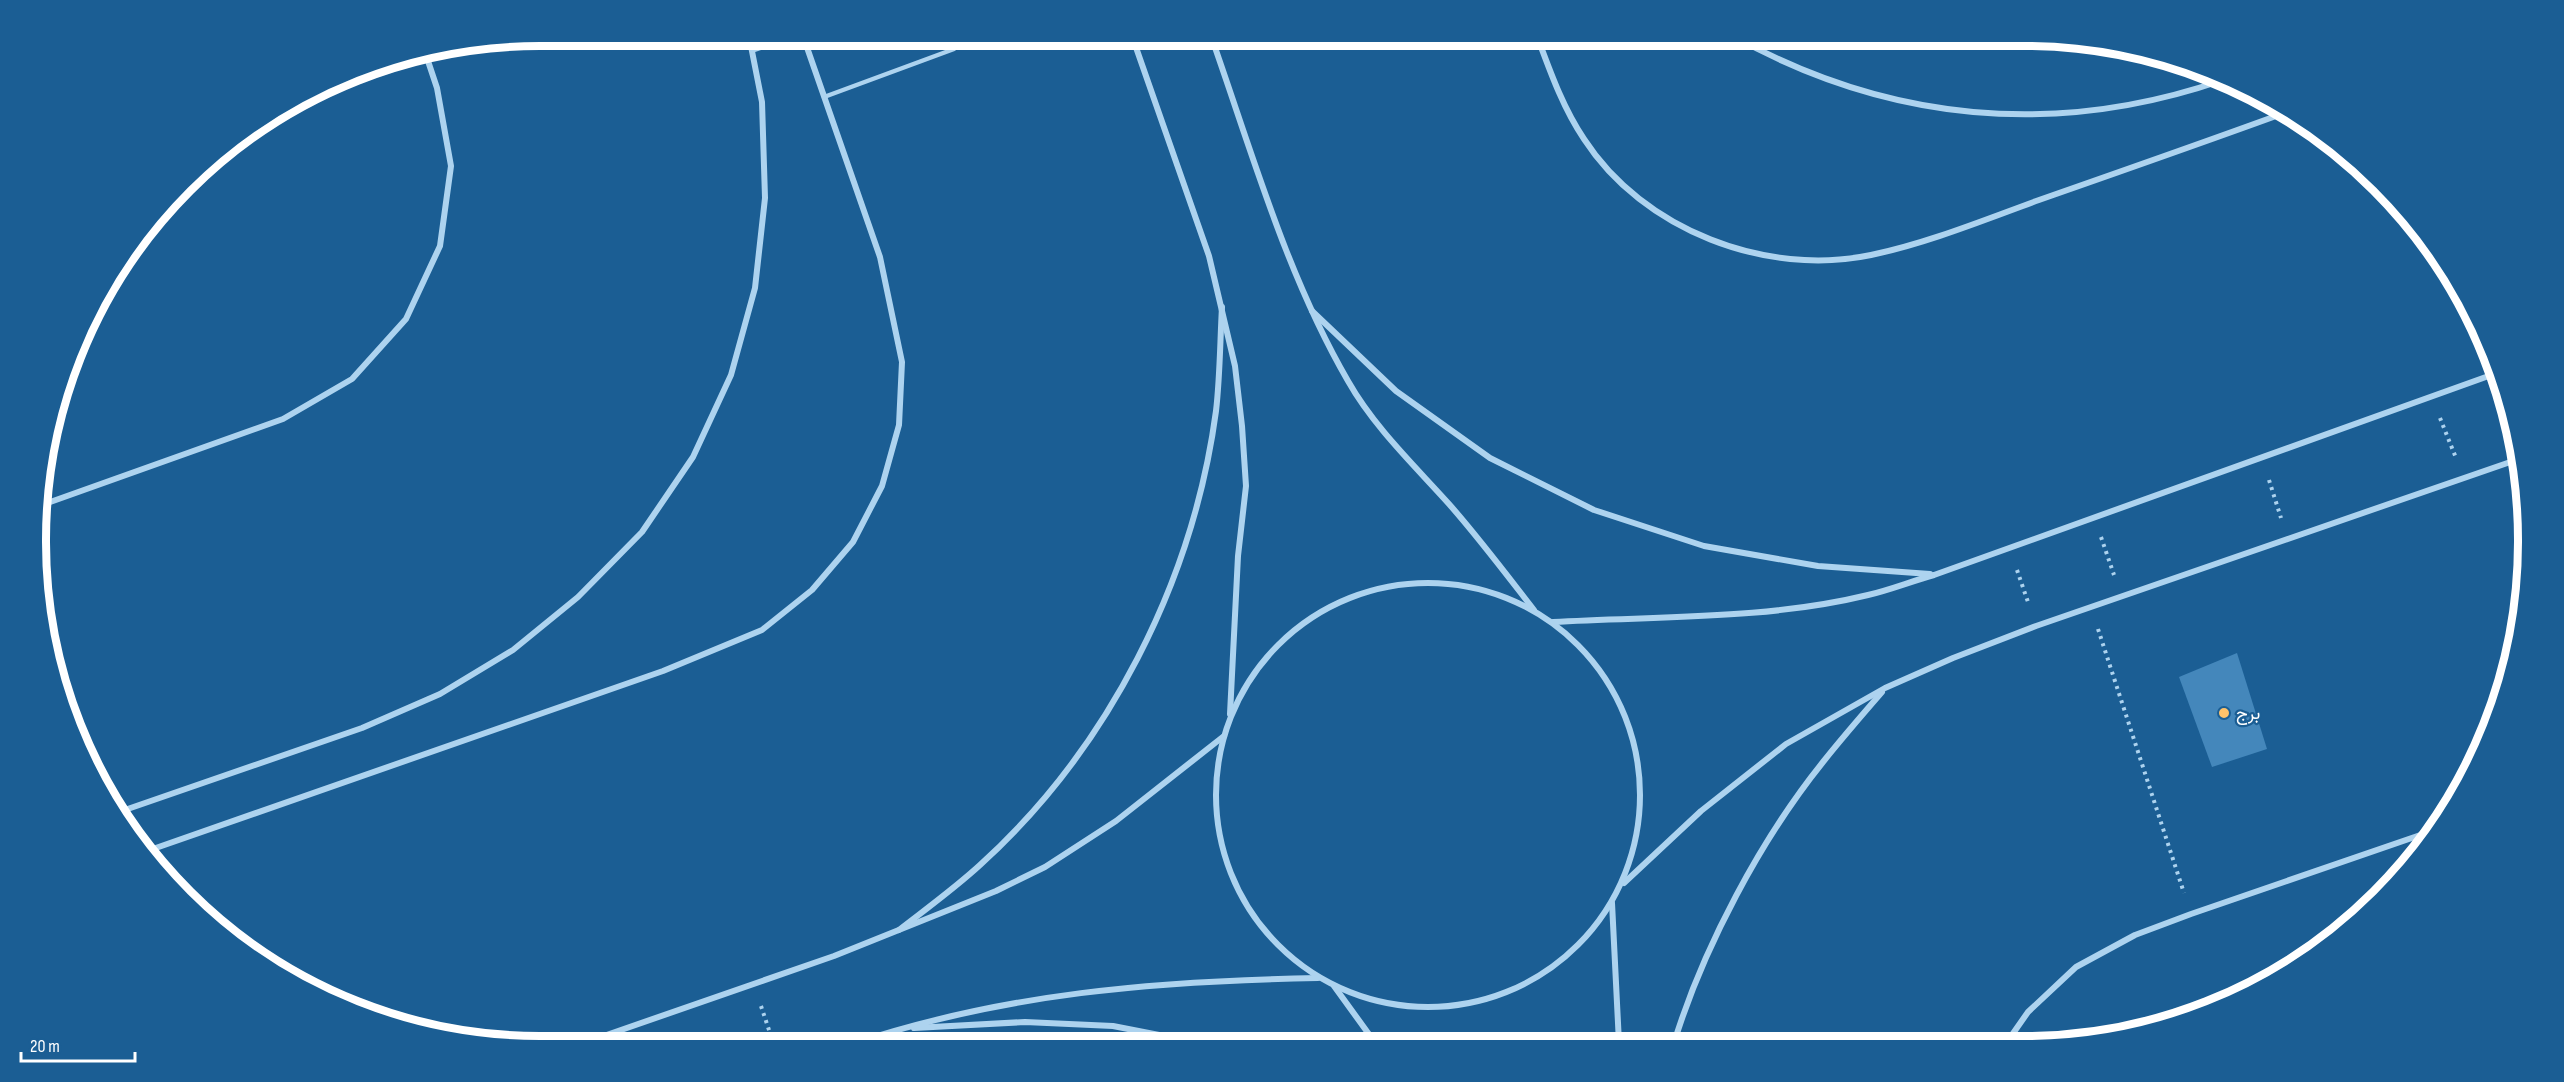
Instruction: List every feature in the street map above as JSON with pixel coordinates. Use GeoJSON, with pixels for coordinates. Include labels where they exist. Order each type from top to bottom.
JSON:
{"type":"FeatureCollection","features":[{"type":"Feature","properties":{"kind":"street"},"geometry":{"type":"LineString","coordinates":[[126,810],[362,728],[440,694],[513,650],[578,597],[642,532],[693,457],[717,406],[731,375],[755,288],[765,198],[762,102],[751,46]]}},
{"type":"Feature","properties":{"kind":"street"},"geometry":{"type":"LineString","coordinates":[[752,50],[763,46]]}},
{"type":"Feature","properties":{"kind":"street"},"geometry":{"type":"LineString","coordinates":[[154,849],[663,671],[762,630],[812,591],[853,542],[882,486],[899,425],[902,362],[880,257],[807,46]]}},
{"type":"Feature","properties":{"kind":"street"},"geometry":{"type":"LineString","coordinates":[[1136,46],[1209,256],[1235,366],[1246,486],[1238,556],[1230,717]]}},
{"type":"Feature","properties":{"kind":"street"},"geometry":{"type":"LineString","coordinates":[[1214,46],[1286,249],[1312,311],[1349,383],[1393,442],[1449,504],[1536,613]]}},
{"type":"Feature","properties":{"kind":"street"},"geometry":{"type":"LineString","coordinates":[[1541,46],[1554,82],[1584,140],[1627,189],[1680,227],[1740,251],[1804,261],[1869,256],[1936,237],[2275,116]]}},
{"type":"Feature","properties":{"kind":"street"},"geometry":{"type":"LineString","coordinates":[[1751,46],[1777,60],[1843,86],[1912,105],[2002,115],[2092,112],[2181,94],[2212,84]]}},
{"type":"Feature","properties":{"kind":"street"},"geometry":{"type":"LineString","coordinates":[[49,503],[283,419],[352,379],[406,319],[440,246],[451,166],[437,88],[428,60]]}},
{"type":"Feature","properties":{"kind":"street"},"geometry":{"type":"LineString","coordinates":[[899,930],[981,865],[1052,789],[1113,704],[1155,622],[1195,514],[1216,411],[1222,307]]}},
{"type":"Feature","properties":{"kind":"street"},"geometry":{"type":"LineString","coordinates":[[1312,311],[1396,391],[1490,458],[1594,510],[1704,546],[1818,566],[1934,575]]}},
{"type":"Feature","properties":{"kind":"street"},"geometry":{"type":"LineString","coordinates":[[1552,622],[1718,615],[1798,608],[1868,595],[1934,575],[2489,376]]}},
{"type":"Feature","properties":{"kind":"street"},"geometry":{"type":"LineString","coordinates":[[1621,886],[1701,811],[1786,744],[1885,688],[1953,658],[2036,626],[2511,462]]}},
{"type":"Feature","properties":{"kind":"street"},"geometry":{"type":"LineString","coordinates":[[1400,584],[1456,585],[1511,598],[1536,613],[1552,622],[1586,651],[1611,685],[1629,723],[1640,764],[1641,805],[1635,846],[1621,886],[1612,903],[1579,945],[1537,977],[1489,998],[1437,1007],[1384,1003],[1334,986],[1281,949],[1250,912],[1228,869],[1217,822],[1216,774],[1230,717],[1258,667],[1298,627],[1346,599],[1400,584]]}},
{"type":"Feature","properties":{"kind":"street"},"geometry":{"type":"LineString","coordinates":[[1676,1036],[1719,930],[1766,844],[1821,763],[1885,688]]}},
{"type":"Feature","properties":{"kind":"street"},"geometry":{"type":"LineString","coordinates":[[604,1036],[754,984],[996,891],[1055,861],[1116,821],[1224,735]]}},
{"type":"Feature","properties":{"kind":"street"},"geometry":{"type":"LineString","coordinates":[[2011,1036],[2028,1011],[2076,967],[2135,935],[2420,835]]}},
{"type":"Feature","properties":{"kind":"street"},"geometry":{"type":"LineString","coordinates":[[1612,903],[1619,1036]]}},
{"type":"Feature","properties":{"kind":"street"},"geometry":{"type":"LineString","coordinates":[[877,1036],[992,1006],[1072,993],[1166,983],[1320,978]]}},
{"type":"Feature","properties":{"kind":"street"},"geometry":{"type":"LineString","coordinates":[[1334,986],[1370,1036]]}},
{"type":"Feature","properties":{"kind":"street"},"geometry":{"type":"LineString","coordinates":[[898,1029],[1025,1022],[1113,1026],[1164,1036]]}},
{"type":"Feature","properties":{"kind":"lane"},"geometry":{"type":"LineString","coordinates":[[825,97],[954,49]]}},
{"type":"Feature","properties":{"kind":"path"},"geometry":{"type":"LineString","coordinates":[[2431,397],[2465,478]]}},
{"type":"Feature","properties":{"kind":"path"},"geometry":{"type":"LineString","coordinates":[[2261,457],[2288,539]]}},
{"type":"Feature","properties":{"kind":"path"},"geometry":{"type":"LineString","coordinates":[[2094,517],[2122,596]]}},
{"type":"Feature","properties":{"kind":"path"},"geometry":{"type":"LineString","coordinates":[[2010,547],[2036,626]]}},
{"type":"Feature","properties":{"kind":"path"},"geometry":{"type":"LineString","coordinates":[[2091,607],[2191,914]]}},
{"type":"Feature","properties":{"kind":"path"},"geometry":{"type":"LineString","coordinates":[[754,984],[771,1036]]}},
{"type":"Feature","properties":{"kind":"building","name":"برج"},"geometry":{"type":"Polygon","coordinates":[[[2237,653],[2267,749],[2212,767],[2179,677],[2237,653]]]}},
{"type":"Feature","properties":{"kind":"place","name":"برج"},"geometry":{"type":"Point","coordinates":[2224,713]}}]}
